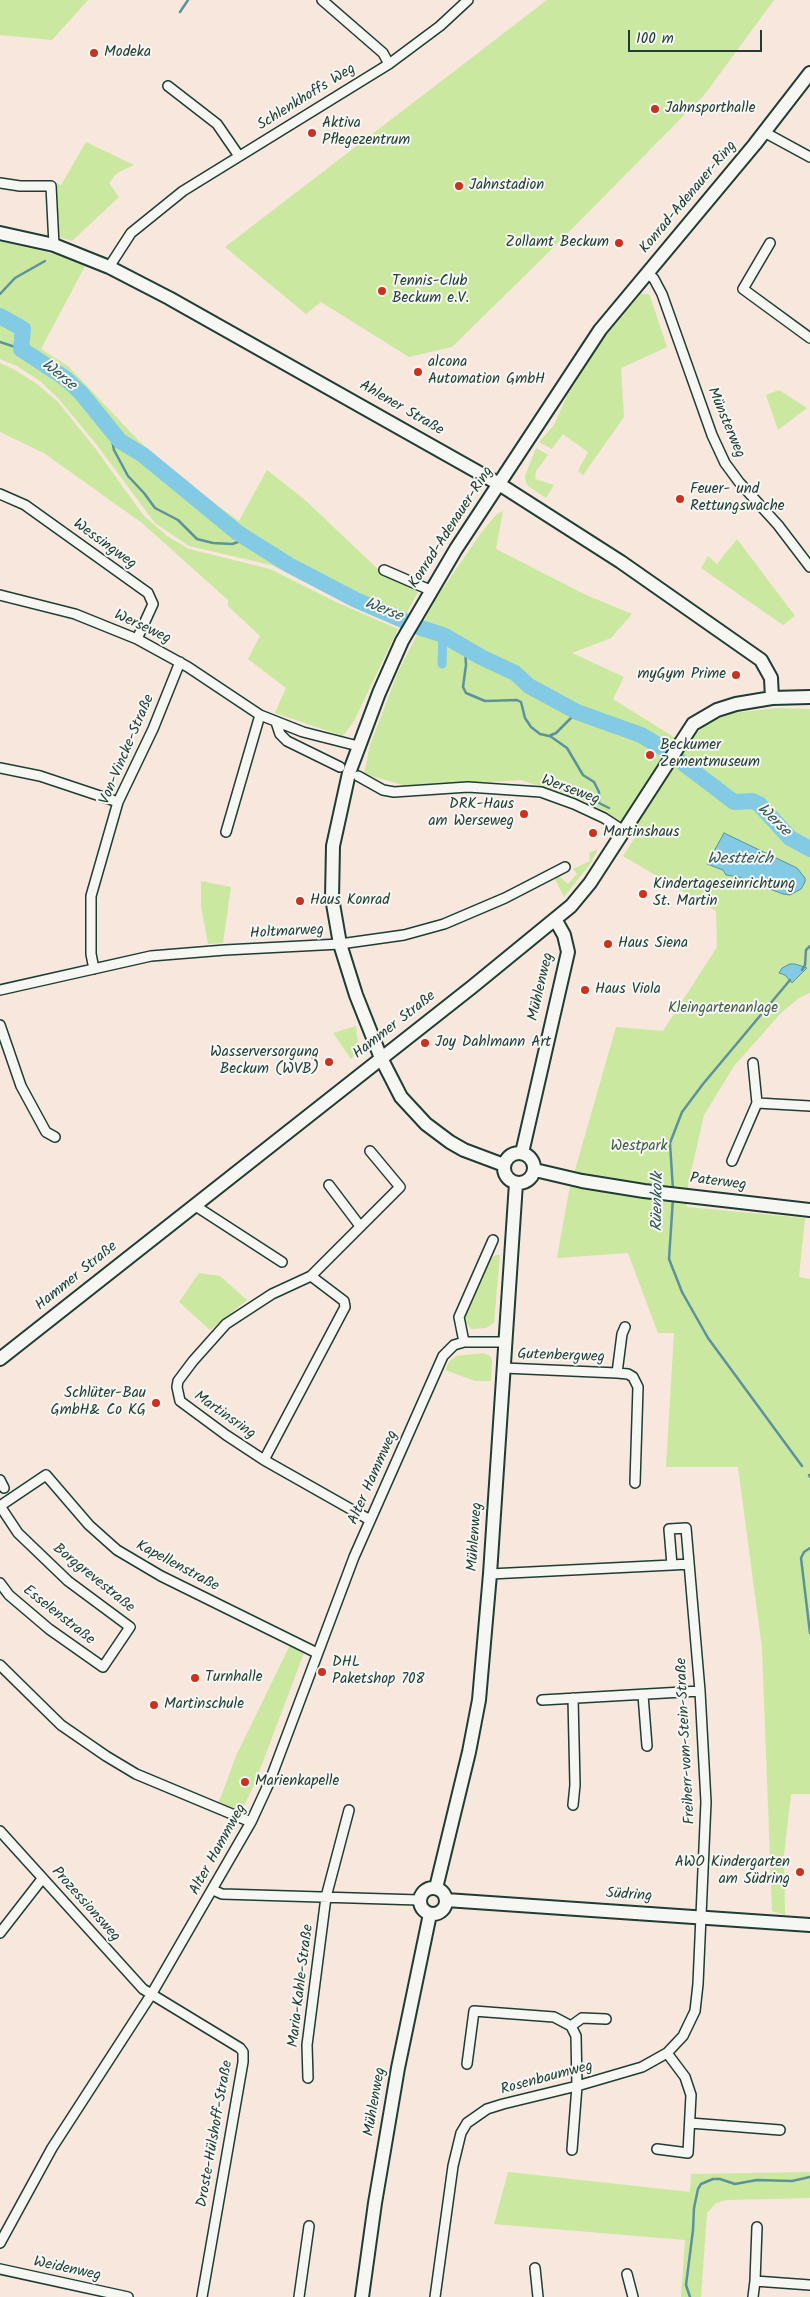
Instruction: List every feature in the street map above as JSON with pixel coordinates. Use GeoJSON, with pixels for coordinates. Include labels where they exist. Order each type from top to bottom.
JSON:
{"type":"FeatureCollection","features":[{"type":"Feature","properties":{"kind":"main road","name":"Konrad-Adenauer-Ring"},"geometry":{"type":"LineString","coordinates":[[504,1165],[464,1150],[450,1142],[426,1124],[401,1097],[381,1058],[356,995],[340,944],[332,898],[333,846],[349,773],[358,746],[402,641],[430,590],[600,330],[764,132],[810,72]]}},
{"type":"Feature","properties":{"kind":"main road","name":"Ahlener Straße"},"geometry":{"type":"LineString","coordinates":[[0,233],[54,246],[109,267],[178,303],[500,484],[621,562],[761,660],[771,678],[772,698]]}},
{"type":"Feature","properties":{"kind":"main road","name":"Hammer Straße"},"geometry":{"type":"LineString","coordinates":[[0,1360],[472,987],[571,906],[590,883],[694,724],[703,717],[736,704],[772,698],[810,697]]}},
{"type":"Feature","properties":{"kind":"main road","name":"Mühlenweg"},"geometry":{"type":"LineString","coordinates":[[522,1153],[568,952],[564,935],[555,919]]}},
{"type":"Feature","properties":{"kind":"main road"},"geometry":{"type":"LineString","coordinates":[[522,1153],[533,1160],[535,1170],[530,1179],[521,1184],[508,1178],[504,1165],[512,1155],[522,1153]]}},
{"type":"Feature","properties":{"kind":"main road","name":"Paterweg"},"geometry":{"type":"LineString","coordinates":[[535,1170],[582,1181],[656,1192],[810,1210]]}},
{"type":"Feature","properties":{"kind":"main road","name":"Mühlenweg"},"geometry":{"type":"LineString","coordinates":[[436,1888],[469,1752],[478,1700],[490,1574],[516,1183]]}},
{"type":"Feature","properties":{"kind":"main road"},"geometry":{"type":"LineString","coordinates":[[436,1888],[442,1892],[446,1900],[441,1911],[430,1914],[422,1909],[419,1900],[424,1890],[436,1888]]}},
{"type":"Feature","properties":{"kind":"main road","name":"Südring"},"geometry":{"type":"LineString","coordinates":[[446,1900],[810,1925]]}},
{"type":"Feature","properties":{"kind":"main road","name":"Mühlenweg"},"geometry":{"type":"LineString","coordinates":[[362,2297],[375,2203],[398,2068],[430,1914]]}},
{"type":"Feature","properties":{"kind":"street"},"geometry":{"type":"LineString","coordinates":[[322,0],[372,43],[383,54],[389,64]]}},
{"type":"Feature","properties":{"kind":"street","name":"Schlenkhoffs Weg"},"geometry":{"type":"LineString","coordinates":[[109,267],[131,233],[183,191],[389,64],[440,26],[468,0]]}},
{"type":"Feature","properties":{"kind":"street"},"geometry":{"type":"LineString","coordinates":[[168,86],[217,124],[239,156]]}},
{"type":"Feature","properties":{"kind":"street"},"geometry":{"type":"LineString","coordinates":[[764,132],[810,157]]}},
{"type":"Feature","properties":{"kind":"street"},"geometry":{"type":"LineString","coordinates":[[0,183],[20,186],[51,186],[54,246]]}},
{"type":"Feature","properties":{"kind":"street"},"geometry":{"type":"LineString","coordinates":[[770,243],[743,290],[810,338]]}},
{"type":"Feature","properties":{"kind":"street","name":"Münsterweg"},"geometry":{"type":"LineString","coordinates":[[647,272],[654,279],[662,294],[712,435],[725,463],[739,482],[809,562]]}},
{"type":"Feature","properties":{"kind":"street","name":"Wessingweg"},"geometry":{"type":"LineString","coordinates":[[0,494],[25,505],[148,594],[153,604],[137,639]]}},
{"type":"Feature","properties":{"kind":"street"},"geometry":{"type":"LineString","coordinates":[[384,570],[430,590]]}},
{"type":"Feature","properties":{"kind":"street","name":"Werseweg"},"geometry":{"type":"LineString","coordinates":[[0,595],[75,614],[137,639],[180,662],[260,715],[276,722],[358,746]]}},
{"type":"Feature","properties":{"kind":"street","name":"Von-Vincke-Straße"},"geometry":{"type":"LineString","coordinates":[[94,969],[91,954],[91,896],[118,802],[153,729],[180,662]]}},
{"type":"Feature","properties":{"kind":"street"},"geometry":{"type":"LineString","coordinates":[[226,832],[260,715]]}},
{"type":"Feature","properties":{"kind":"street"},"geometry":{"type":"LineString","coordinates":[[276,722],[280,734],[287,741],[340,767]]}},
{"type":"Feature","properties":{"kind":"street"},"geometry":{"type":"LineString","coordinates":[[0,768],[40,776],[118,802]]}},
{"type":"Feature","properties":{"kind":"street","name":"Werseweg"},"geometry":{"type":"LineString","coordinates":[[358,776],[382,790],[394,792],[468,787],[541,792],[604,818],[624,831]]}},
{"type":"Feature","properties":{"kind":"street","name":"Holtmarweg"},"geometry":{"type":"LineString","coordinates":[[0,990],[151,956],[340,944],[404,935],[444,924],[504,898],[565,867]]}},
{"type":"Feature","properties":{"kind":"street"},"geometry":{"type":"LineString","coordinates":[[0,1025],[21,1086],[46,1132],[55,1137]]}},
{"type":"Feature","properties":{"kind":"street"},"geometry":{"type":"LineString","coordinates":[[732,1161],[757,1102],[753,1063]]}},
{"type":"Feature","properties":{"kind":"street"},"geometry":{"type":"LineString","coordinates":[[757,1102],[810,1106]]}},
{"type":"Feature","properties":{"kind":"street","name":"Martinsring"},"geometry":{"type":"LineString","coordinates":[[370,1151],[400,1187],[310,1276],[272,1294],[237,1316],[208,1342],[178,1381],[177,1395],[180,1402],[264,1460],[370,1520]]}},
{"type":"Feature","properties":{"kind":"street"},"geometry":{"type":"LineString","coordinates":[[329,1186],[360,1226]]}},
{"type":"Feature","properties":{"kind":"street"},"geometry":{"type":"LineString","coordinates":[[194,1205],[282,1262]]}},
{"type":"Feature","properties":{"kind":"street"},"geometry":{"type":"LineString","coordinates":[[493,1240],[459,1317],[464,1342],[506,1342]]}},
{"type":"Feature","properties":{"kind":"street","name":"Martinsring"},"geometry":{"type":"LineString","coordinates":[[264,1460],[345,1307],[344,1301],[310,1276]]}},
{"type":"Feature","properties":{"kind":"street","name":"Gutenbergweg"},"geometry":{"type":"LineString","coordinates":[[617,1373],[622,1334],[626,1327]]}},
{"type":"Feature","properties":{"kind":"street","name":"Alter Hammweg"},"geometry":{"type":"LineString","coordinates":[[0,2243],[52,2148],[151,1995],[251,1822],[269,1783],[317,1653],[370,1520],[443,1356],[454,1345],[464,1342]]}},
{"type":"Feature","properties":{"kind":"street","name":"Gutenbergweg"},"geometry":{"type":"LineString","coordinates":[[504,1368],[617,1373],[628,1374],[633,1377],[638,1387],[635,1483]]}},
{"type":"Feature","properties":{"kind":"street","name":"Kapellenstraße"},"geometry":{"type":"LineString","coordinates":[[0,1506],[46,1475],[88,1525],[117,1550],[162,1576],[317,1653]]}},
{"type":"Feature","properties":{"kind":"street","name":"Borggrevestraße"},"geometry":{"type":"LineString","coordinates":[[0,1506],[18,1533],[68,1581],[130,1627],[103,1667]]}},
{"type":"Feature","properties":{"kind":"street","name":"Freiherr-vom-Stein-Straße"},"geometry":{"type":"LineString","coordinates":[[672,1565],[670,1529],[686,1528],[700,1691],[706,1802],[702,1918]]}},
{"type":"Feature","properties":{"kind":"street"},"geometry":{"type":"LineString","coordinates":[[490,1574],[689,1564]]}},
{"type":"Feature","properties":{"kind":"street","name":"Esselenstraße"},"geometry":{"type":"LineString","coordinates":[[0,1583],[9,1594],[49,1629],[103,1667]]}},
{"type":"Feature","properties":{"kind":"street"},"geometry":{"type":"LineString","coordinates":[[0,1665],[61,1726],[106,1756],[136,1774],[251,1822]]}},
{"type":"Feature","properties":{"kind":"street"},"geometry":{"type":"LineString","coordinates":[[542,1700],[700,1691]]}},
{"type":"Feature","properties":{"kind":"street"},"geometry":{"type":"LineString","coordinates":[[643,1695],[647,1746]]}},
{"type":"Feature","properties":{"kind":"street"},"geometry":{"type":"LineString","coordinates":[[573,1698],[575,1785],[573,1805]]}},
{"type":"Feature","properties":{"kind":"street","name":"Maria-Kahle-Straße"},"geometry":{"type":"LineString","coordinates":[[308,2078],[307,2046],[326,1897],[349,1810]]}},
{"type":"Feature","properties":{"kind":"street","name":"Prozessionsweg"},"geometry":{"type":"LineString","coordinates":[[0,1832],[142,1989],[151,1995]]}},
{"type":"Feature","properties":{"kind":"street"},"geometry":{"type":"LineString","coordinates":[[0,1933],[42,1879]]}},
{"type":"Feature","properties":{"kind":"street"},"geometry":{"type":"LineString","coordinates":[[213,1890],[222,1894],[419,1900]]}},
{"type":"Feature","properties":{"kind":"street","name":"Rosenbaumweg"},"geometry":{"type":"LineString","coordinates":[[436,2297],[453,2166],[461,2133],[466,2123],[487,2110],[503,2104],[577,2086],[642,2067],[667,2053],[683,2036],[695,2011],[702,1918]]}},
{"type":"Feature","properties":{"kind":"street","name":"Droste-Hülshoff-Straße"},"geometry":{"type":"LineString","coordinates":[[151,1995],[240,2048],[242,2052],[243,2062],[202,2297]]}},
{"type":"Feature","properties":{"kind":"street"},"geometry":{"type":"LineString","coordinates":[[466,2064],[474,2011],[554,2017],[571,2026],[576,2036],[577,2086],[572,2150]]}},
{"type":"Feature","properties":{"kind":"street"},"geometry":{"type":"LineString","coordinates":[[571,2026],[582,2018],[606,2019]]}},
{"type":"Feature","properties":{"kind":"street"},"geometry":{"type":"LineString","coordinates":[[657,2150],[688,2153],[692,2104],[688,2084],[680,2069],[667,2053]]}},
{"type":"Feature","properties":{"kind":"street"},"geometry":{"type":"LineString","coordinates":[[690,2123],[780,2130]]}},
{"type":"Feature","properties":{"kind":"street"},"geometry":{"type":"LineString","coordinates":[[299,2297],[309,2226]]}},
{"type":"Feature","properties":{"kind":"street"},"geometry":{"type":"LineString","coordinates":[[753,2297],[757,2226]]}},
{"type":"Feature","properties":{"kind":"street"},"geometry":{"type":"LineString","coordinates":[[535,2268],[538,2297]]}},
{"type":"Feature","properties":{"kind":"street","name":"Weidenweg"},"geometry":{"type":"LineString","coordinates":[[0,2269],[128,2297]]}},
{"type":"Feature","properties":{"kind":"street"},"geometry":{"type":"LineString","coordinates":[[628,2274],[633,2297]]}},
{"type":"Feature","properties":{"kind":"street"},"geometry":{"type":"LineString","coordinates":[[754,2281],[810,2285]]}},
{"type":"Feature","properties":{"kind":"green space"},"geometry":{"type":"Polygon","coordinates":[[[0,0],[88,0],[52,40],[0,35],[0,0]]]}},
{"type":"Feature","properties":{"kind":"green space","name":"Jahnstadion"},"geometry":{"type":"Polygon","coordinates":[[[547,0],[774,0],[705,94],[452,347],[409,357],[321,302],[306,314],[225,247],[547,0]]]}},
{"type":"Feature","properties":{"kind":"green space"},"geometry":{"type":"Polygon","coordinates":[[[86,142],[134,165],[117,173],[109,183],[119,197],[72,241],[56,236],[56,183],[61,185],[86,142]]]}},
{"type":"Feature","properties":{"kind":"green space"},"geometry":{"type":"Polygon","coordinates":[[[0,241],[58,255],[85,266],[41,349],[68,366],[139,441],[185,482],[239,521],[267,470],[305,500],[382,573],[418,592],[400,625],[271,565],[189,546],[155,523],[97,445],[58,398],[40,381],[17,366],[0,359],[0,241]]]}},
{"type":"Feature","properties":{"kind":"green space"},"geometry":{"type":"Polygon","coordinates":[[[641,294],[648,294],[650,296],[667,347],[621,368],[624,417],[583,475],[578,471],[588,452],[563,434],[552,449],[539,442],[554,425],[567,396],[605,336],[641,294]]]}},
{"type":"Feature","properties":{"kind":"green space"},"geometry":{"type":"Polygon","coordinates":[[[0,363],[37,384],[58,402],[95,448],[143,515],[167,536],[189,549],[270,569],[338,603],[398,629],[354,721],[343,736],[275,713],[286,688],[248,659],[260,636],[228,606],[228,600],[142,523],[44,453],[0,432],[0,363]]]}},
{"type":"Feature","properties":{"kind":"green space"},"geometry":{"type":"Polygon","coordinates":[[[779,390],[807,408],[778,430],[766,395],[779,390]]]}},
{"type":"Feature","properties":{"kind":"green space"},"geometry":{"type":"Polygon","coordinates":[[[536,448],[548,455],[536,471],[535,479],[554,485],[546,498],[528,486],[526,482],[525,476],[536,448]]]}},
{"type":"Feature","properties":{"kind":"green space"},"geometry":{"type":"Polygon","coordinates":[[[503,511],[496,549],[586,595],[632,614],[611,638],[572,653],[624,677],[613,699],[685,744],[708,723],[733,713],[778,708],[810,709],[810,993],[799,998],[781,1013],[734,1066],[704,1115],[688,1185],[687,1207],[805,1218],[799,1277],[810,1279],[810,1794],[791,1794],[784,1854],[785,1915],[772,1911],[762,1648],[738,1467],[666,1467],[674,1333],[658,1333],[628,1253],[557,1258],[569,1191],[616,1027],[663,1031],[717,947],[716,911],[623,856],[639,831],[585,801],[521,780],[410,787],[364,774],[370,745],[398,672],[435,600],[481,533],[496,515],[503,511]],[[756,850],[723,870],[726,875],[739,877],[790,895],[797,868],[756,850]],[[795,964],[782,968],[792,983],[805,971],[795,964]]]}},
{"type":"Feature","properties":{"kind":"green space"},"geometry":{"type":"Polygon","coordinates":[[[737,539],[795,616],[783,625],[701,568],[708,556],[717,564],[737,539]]]}},
{"type":"Feature","properties":{"kind":"green space"},"geometry":{"type":"Polygon","coordinates":[[[598,849],[591,863],[564,897],[554,877],[560,877],[568,884],[577,874],[573,869],[590,861],[589,853],[598,849]]]}},
{"type":"Feature","properties":{"kind":"green space"},"geometry":{"type":"Polygon","coordinates":[[[201,881],[231,887],[223,943],[208,944],[201,906],[201,881]]]}},
{"type":"Feature","properties":{"kind":"green space"},"geometry":{"type":"Polygon","coordinates":[[[356,1026],[358,1044],[355,1055],[351,1059],[333,1033],[356,1026]]]}},
{"type":"Feature","properties":{"kind":"green space"},"geometry":{"type":"Polygon","coordinates":[[[496,1255],[500,1255],[494,1323],[486,1328],[471,1329],[463,1319],[488,1260],[496,1255]]]}},
{"type":"Feature","properties":{"kind":"green space"},"geometry":{"type":"Polygon","coordinates":[[[199,1273],[220,1276],[247,1300],[210,1330],[179,1302],[199,1273]]]}},
{"type":"Feature","properties":{"kind":"green space"},"geometry":{"type":"Polygon","coordinates":[[[484,1353],[490,1356],[492,1361],[491,1381],[475,1381],[445,1370],[449,1362],[456,1356],[484,1353]]]}},
{"type":"Feature","properties":{"kind":"green space"},"geometry":{"type":"Polygon","coordinates":[[[291,1643],[305,1650],[255,1783],[242,1810],[239,1811],[219,1802],[236,1756],[291,1643]]]}},
{"type":"Feature","properties":{"kind":"green space"},"geometry":{"type":"Polygon","coordinates":[[[508,2172],[690,2192],[691,2174],[810,2172],[810,2198],[726,2200],[716,2203],[707,2213],[701,2297],[681,2297],[685,2240],[494,2224],[508,2172]]]}},
{"type":"Feature","properties":{"kind":"water","name":"Westteich"},"geometry":{"type":"Polygon","coordinates":[[[724,833],[797,868],[805,878],[801,889],[790,895],[783,894],[739,877],[726,875],[723,870],[707,864],[724,833]]]}},
{"type":"Feature","properties":{"kind":"water"},"geometry":{"type":"Polygon","coordinates":[[[790,964],[807,968],[792,983],[785,975],[779,973],[782,968],[790,964]]]}},
{"type":"Feature","properties":{"kind":"waterway"},"geometry":{"type":"LineString","coordinates":[[180,12],[188,0]]}},
{"type":"Feature","properties":{"kind":"waterway"},"geometry":{"type":"LineString","coordinates":[[0,294],[15,278],[45,261]]}},
{"type":"Feature","properties":{"kind":"waterway","name":"Werse"},"geometry":{"type":"LineString","coordinates":[[0,316],[23,329],[21,349],[65,378],[81,393],[120,441],[143,455],[238,533],[289,565],[356,600],[421,628],[443,635],[481,657],[515,673],[529,686],[577,712],[641,735],[663,748],[734,802],[752,801],[759,804],[790,838],[810,849]]}},
{"type":"Feature","properties":{"kind":"waterway"},"geometry":{"type":"LineString","coordinates":[[0,342],[21,349]]}},
{"type":"Feature","properties":{"kind":"waterway"},"geometry":{"type":"LineString","coordinates":[[110,429],[114,450],[128,476],[155,508],[178,520],[197,539],[213,543],[232,544],[247,539]]}},
{"type":"Feature","properties":{"kind":"waterway"},"geometry":{"type":"LineString","coordinates":[[442,664],[443,635]]}},
{"type":"Feature","properties":{"kind":"waterway"},"geometry":{"type":"LineString","coordinates":[[465,647],[466,665],[463,687],[466,693],[485,701],[517,700],[521,702],[525,718],[531,727],[540,734],[549,736],[556,733],[577,712]]}},
{"type":"Feature","properties":{"kind":"waterway"},"geometry":{"type":"LineString","coordinates":[[550,736],[567,748],[583,775],[594,782],[599,792],[599,803],[609,808]]}},
{"type":"Feature","properties":{"kind":"waterway","name":"Rüenkolk"},"geometry":{"type":"LineString","coordinates":[[802,970],[805,965],[806,950],[810,946]]}},
{"type":"Feature","properties":{"kind":"waterway","name":"Rüenkolk"},"geometry":{"type":"LineString","coordinates":[[673,1190],[670,1143],[682,1112],[790,980]]}},
{"type":"Feature","properties":{"kind":"waterway","name":"Rüenkolk"},"geometry":{"type":"LineString","coordinates":[[673,1198],[669,1259],[682,1292],[708,1338],[802,1466]]}},
{"type":"Feature","properties":{"kind":"waterway","name":"Rüenkolk"},"geometry":{"type":"LineString","coordinates":[[810,1548],[804,1552],[801,1558],[810,1633]]}},
{"type":"Feature","properties":{"kind":"waterway"},"geometry":{"type":"LineString","coordinates":[[690,2297],[686,2285],[694,2208],[701,2184],[713,2179],[720,2179],[735,2184],[757,2180],[792,2181],[810,2177]]}},
{"type":"Feature","properties":{"kind":"place","name":"Modeka"},"geometry":{"type":"Point","coordinates":[94,53]}},
{"type":"Feature","properties":{"kind":"place","name":"Jahnsporthalle"},"geometry":{"type":"Point","coordinates":[655,109]}},
{"type":"Feature","properties":{"kind":"place","name":"Aktiva Pflegezentrum"},"geometry":{"type":"Point","coordinates":[312,133]}},
{"type":"Feature","properties":{"kind":"place","name":"Jahnstadion"},"geometry":{"type":"Point","coordinates":[459,186]}},
{"type":"Feature","properties":{"kind":"place","name":"Zollamt Beckum"},"geometry":{"type":"Point","coordinates":[619,243]}},
{"type":"Feature","properties":{"kind":"place","name":"Tennis-Club Beckum e.V."},"geometry":{"type":"Point","coordinates":[382,291]}},
{"type":"Feature","properties":{"kind":"place","name":"alcona Automation GmbH"},"geometry":{"type":"Point","coordinates":[418,372]}},
{"type":"Feature","properties":{"kind":"place","name":"Feuer- und Rettungswache"},"geometry":{"type":"Point","coordinates":[680,499]}},
{"type":"Feature","properties":{"kind":"place","name":"myGym Prime"},"geometry":{"type":"Point","coordinates":[736,675]}},
{"type":"Feature","properties":{"kind":"place","name":"Beckumer Zementmuseum"},"geometry":{"type":"Point","coordinates":[650,755]}},
{"type":"Feature","properties":{"kind":"place","name":"DRK-Haus am Werseweg"},"geometry":{"type":"Point","coordinates":[524,814]}},
{"type":"Feature","properties":{"kind":"place","name":"Martinshaus"},"geometry":{"type":"Point","coordinates":[593,833]}},
{"type":"Feature","properties":{"kind":"place","name":"Kindertageseinrichtung St. Martin"},"geometry":{"type":"Point","coordinates":[643,894]}},
{"type":"Feature","properties":{"kind":"place","name":"Haus Konrad"},"geometry":{"type":"Point","coordinates":[300,901]}},
{"type":"Feature","properties":{"kind":"place","name":"Haus Siena"},"geometry":{"type":"Point","coordinates":[608,944]}},
{"type":"Feature","properties":{"kind":"place","name":"Haus Viola"},"geometry":{"type":"Point","coordinates":[585,990]}},
{"type":"Feature","properties":{"kind":"place","name":"Joy Dahlmann Art"},"geometry":{"type":"Point","coordinates":[425,1043]}},
{"type":"Feature","properties":{"kind":"place","name":"Wasserversorgung Beckum (WVB)"},"geometry":{"type":"Point","coordinates":[329,1062]}},
{"type":"Feature","properties":{"kind":"place","name":"Schlüter-Bau GmbH& Co KG"},"geometry":{"type":"Point","coordinates":[156,1403]}},
{"type":"Feature","properties":{"kind":"place","name":"DHL Paketshop 708"},"geometry":{"type":"Point","coordinates":[322,1672]}},
{"type":"Feature","properties":{"kind":"place","name":"Turnhalle"},"geometry":{"type":"Point","coordinates":[195,1678]}},
{"type":"Feature","properties":{"kind":"place","name":"Martinschule"},"geometry":{"type":"Point","coordinates":[154,1705]}},
{"type":"Feature","properties":{"kind":"place","name":"Marienkapelle"},"geometry":{"type":"Point","coordinates":[245,1782]}},
{"type":"Feature","properties":{"kind":"place","name":"AWO Kindergarten am Südring"},"geometry":{"type":"Point","coordinates":[800,1872]}},
{"type":"Feature","properties":{"kind":"park label","name":"Kleingartenanlage"},"geometry":{"type":"Point","coordinates":[723,1009]}},
{"type":"Feature","properties":{"kind":"park label","name":"Westpark"},"geometry":{"type":"Point","coordinates":[639,1147]}}]}
